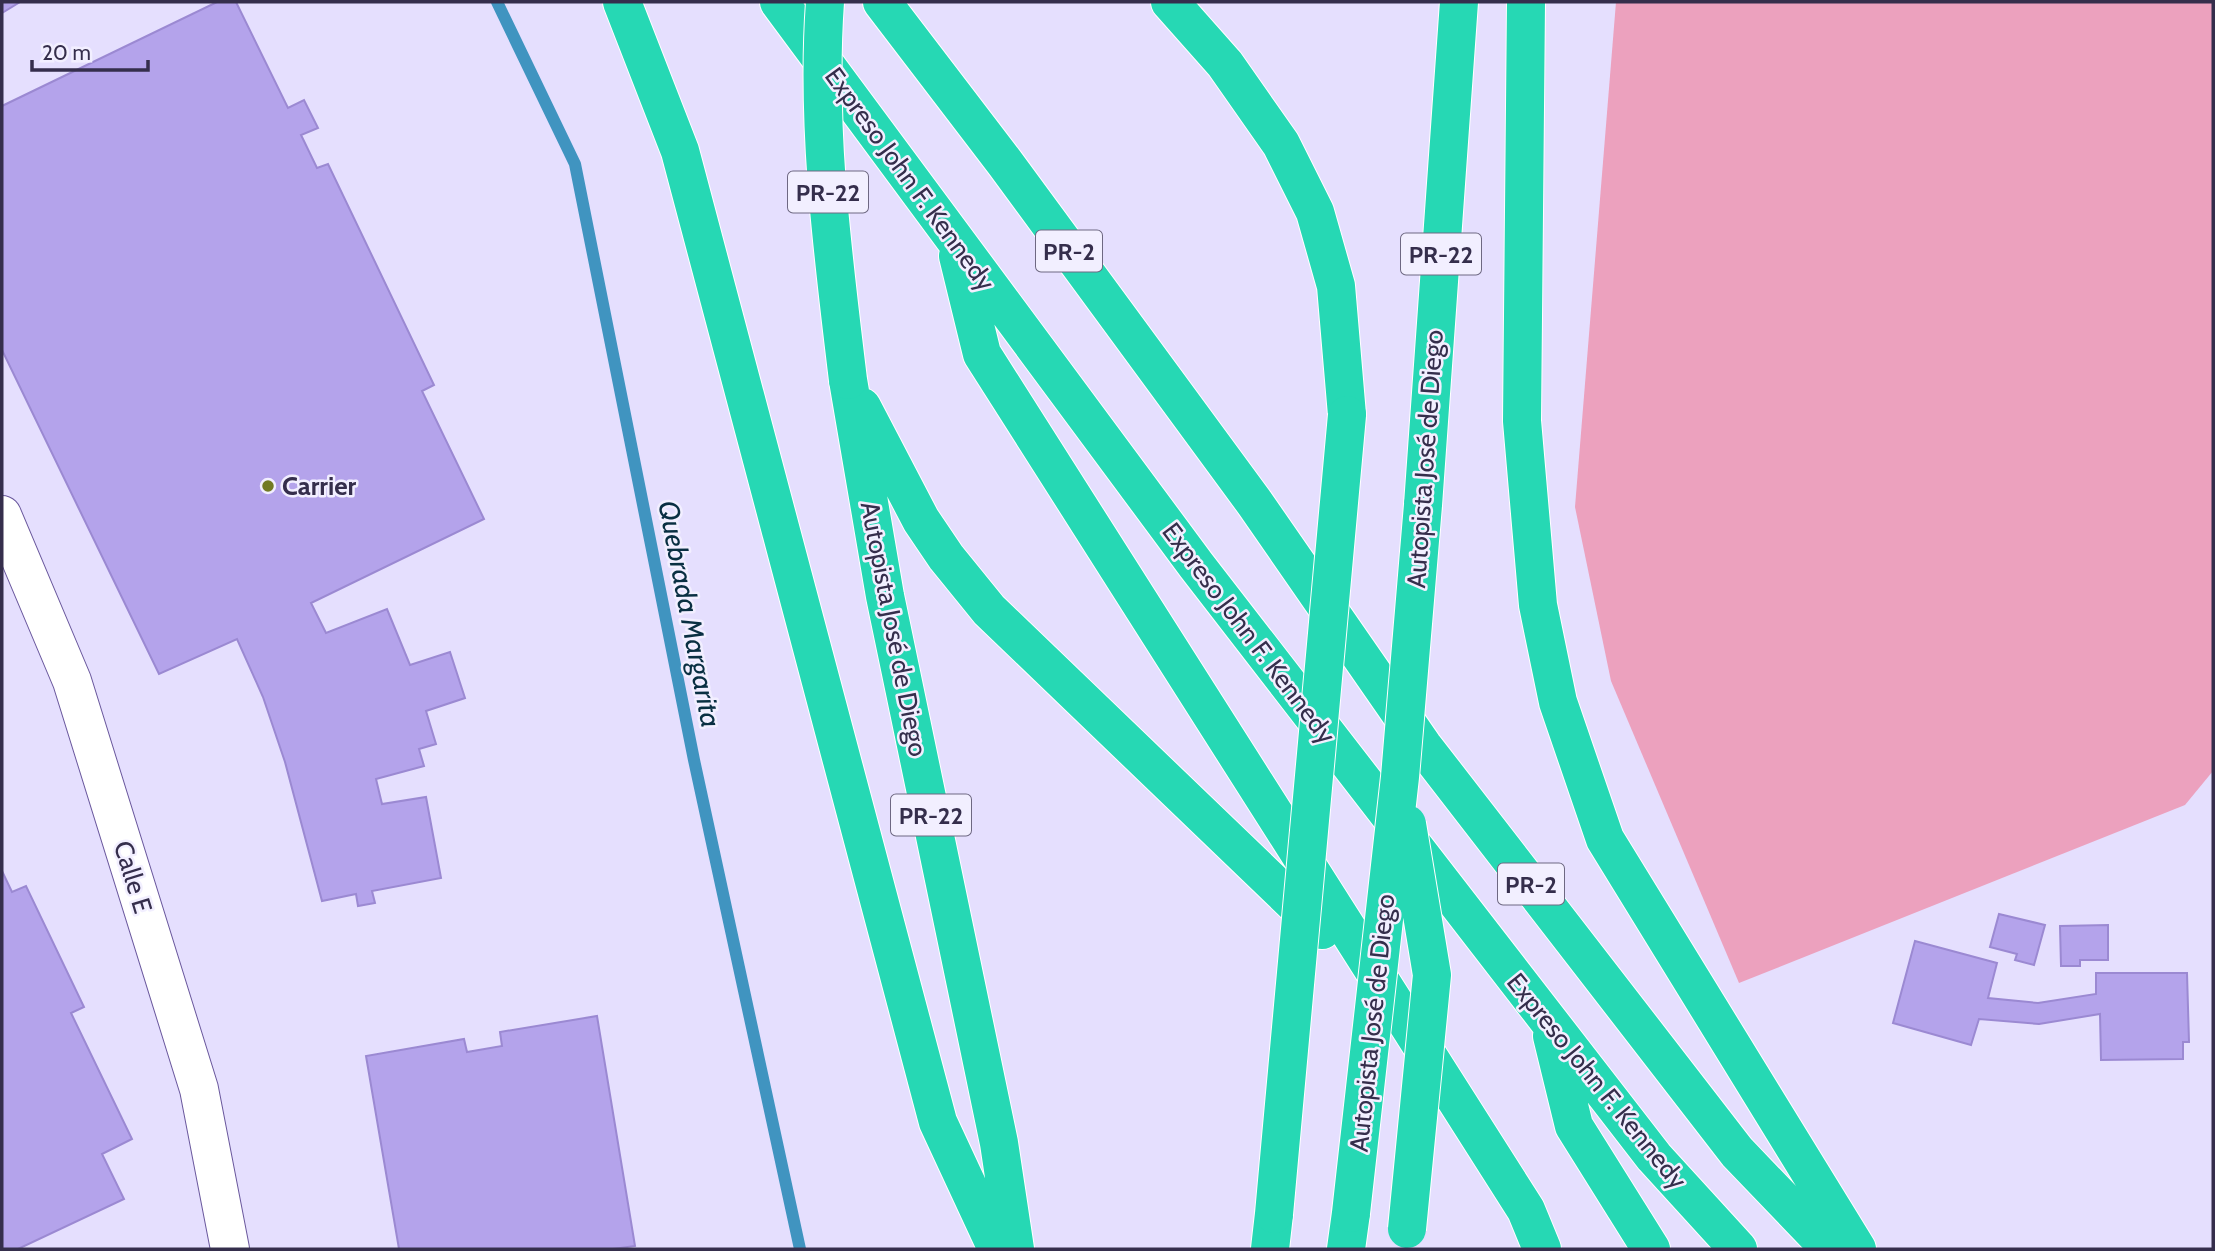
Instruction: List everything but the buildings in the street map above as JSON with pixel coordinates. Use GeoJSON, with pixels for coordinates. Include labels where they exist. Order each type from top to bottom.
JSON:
{"type":"FeatureCollection","features":[{"type":"Feature","properties":{"kind":"highway"},"geometry":{"type":"LineString","coordinates":[[622,2],[680,151],[938,1122],[997,1249]]}},
{"type":"Feature","properties":{"kind":"highway","name":"Expreso John F. Kennedy"},"geometry":{"type":"LineString","coordinates":[[779,2],[1196,565],[1654,1157],[1738,1249]]}},
{"type":"Feature","properties":{"kind":"highway","name":"Autopista José de Diego"},"geometry":{"type":"LineString","coordinates":[[825,2],[822,34],[828,216],[848,380],[885,596],[999,1143],[1015,1249]]}},
{"type":"Feature","properties":{"kind":"highway","name":"PR-2"},"geometry":{"type":"LineString","coordinates":[[882,2],[1005,163],[1254,502],[1423,746],[1737,1152],[1830,1249]]}},
{"type":"Feature","properties":{"kind":"highway"},"geometry":{"type":"LineString","coordinates":[[1170,2],[1225,64],[1280,144],[1315,212],[1336,286],[1347,415],[1272,1232]]}},
{"type":"Feature","properties":{"kind":"highway","name":"Autopista José de Diego"},"geometry":{"type":"LineString","coordinates":[[1349,1231],[1400,776],[1423,505],[1459,2]]}},
{"type":"Feature","properties":{"kind":"highway"},"geometry":{"type":"LineString","coordinates":[[1526,2],[1522,421],[1538,605],[1558,702],[1605,839],[1857,1249]]}},
{"type":"Feature","properties":{"kind":"highway"},"geometry":{"type":"LineString","coordinates":[[954,240],[982,354],[1526,1210],[1542,1249]]}},
{"type":"Feature","properties":{"kind":"highway"},"geometry":{"type":"LineString","coordinates":[[848,380],[902,477],[921,520],[946,557],[989,610],[1394,1000]]}},
{"type":"Feature","properties":{"kind":"highway"},"geometry":{"type":"LineString","coordinates":[[1400,776],[1432,975],[1407,1239]]}},
{"type":"Feature","properties":{"kind":"highway"},"geometry":{"type":"LineString","coordinates":[[1549,1024],[1574,1126],[1651,1249]]}},
{"type":"Feature","properties":{"kind":"street","name":"Calle E"},"geometry":{"type":"LineString","coordinates":[[2,515],[81,708],[199,1089],[230,1249]]}},
{"type":"Feature","properties":{"kind":"shaded area"},"geometry":{"type":"Polygon","coordinates":[[[1616,2],[2213,2],[2213,771],[2185,805],[1739,983],[1611,681],[1575,507],[1616,2]]]}},
{"type":"Feature","properties":{"kind":"waterway","name":"Quebrada Margarita"},"geometry":{"type":"LineString","coordinates":[[497,2],[575,164],[694,760],[800,1249]]}},
{"type":"Feature","properties":{"kind":"place","name":"Carrier"},"geometry":{"type":"Point","coordinates":[268,486]}}]}
